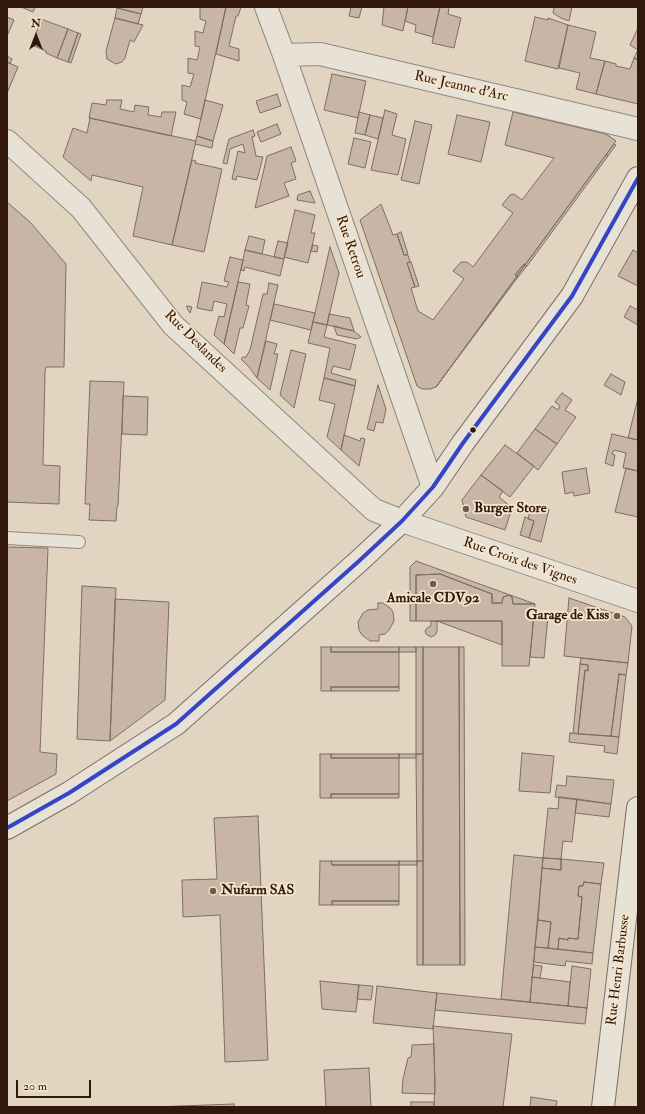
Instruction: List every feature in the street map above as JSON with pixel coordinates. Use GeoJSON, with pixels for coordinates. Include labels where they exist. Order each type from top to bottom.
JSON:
{"type":"FeatureCollection","features":[{"type":"Feature","properties":{"kind":"street","name":"Rue Retrou"},"geometry":{"type":"LineString","coordinates":[[266,7],[284,55],[433,487]]}},
{"type":"Feature","properties":{"kind":"street","name":"Rue Jeanne d'Arc"},"geometry":{"type":"LineString","coordinates":[[284,55],[320,54],[638,129]]}},
{"type":"Feature","properties":{"kind":"street","name":"Rue Deslandes"},"geometry":{"type":"LineString","coordinates":[[7,141],[82,208],[173,325],[374,510],[402,521]]}},
{"type":"Feature","properties":{"kind":"street"},"geometry":{"type":"LineString","coordinates":[[7,828],[69,793],[176,724],[402,521],[433,487],[463,443],[572,296],[638,178]]}},
{"type":"Feature","properties":{"kind":"street","name":"Rue Croix des Vignes"},"geometry":{"type":"LineString","coordinates":[[402,521],[638,601]]}},
{"type":"Feature","properties":{"kind":"street","name":"Rue Henri Barbusse"},"geometry":{"type":"LineString","coordinates":[[603,1107],[638,808]]}},
{"type":"Feature","properties":{"kind":"lane"},"geometry":{"type":"LineString","coordinates":[[7,538],[79,542]]}},
{"type":"Feature","properties":{"kind":"building"},"geometry":{"type":"Polygon","coordinates":[[[21,7],[35,7],[33,12],[21,7]]]}},
{"type":"Feature","properties":{"kind":"building"},"geometry":{"type":"Polygon","coordinates":[[[117,7],[143,7],[141,14],[117,7]]]}},
{"type":"Feature","properties":{"kind":"building"},"geometry":{"type":"Polygon","coordinates":[[[200,7],[226,7],[201,119],[184,114],[187,102],[182,100],[182,85],[190,87],[194,74],[188,73],[188,58],[197,60],[200,47],[195,46],[195,31],[203,33],[206,21],[200,19],[200,7]]]}},
{"type":"Feature","properties":{"kind":"building"},"geometry":{"type":"Polygon","coordinates":[[[226,7],[241,7],[238,16],[236,16],[229,46],[239,49],[239,61],[216,54],[226,7]]]}},
{"type":"Feature","properties":{"kind":"building"},"geometry":{"type":"Polygon","coordinates":[[[351,7],[362,7],[359,18],[349,16],[351,7]]]}},
{"type":"Feature","properties":{"kind":"building"},"geometry":{"type":"Polygon","coordinates":[[[384,7],[408,7],[403,31],[382,25],[384,7]]]}},
{"type":"Feature","properties":{"kind":"building"},"geometry":{"type":"Polygon","coordinates":[[[408,7],[440,7],[433,37],[415,32],[416,25],[405,21],[408,7]]]}},
{"type":"Feature","properties":{"kind":"building"},"geometry":{"type":"Polygon","coordinates":[[[440,7],[449,7],[448,14],[461,18],[454,48],[432,43],[440,7]]]}},
{"type":"Feature","properties":{"kind":"building"},"geometry":{"type":"Polygon","coordinates":[[[554,7],[572,7],[569,21],[553,13],[554,7]]]}},
{"type":"Feature","properties":{"kind":"building"},"geometry":{"type":"Polygon","coordinates":[[[117,8],[141,14],[138,24],[115,18],[117,8]]]}},
{"type":"Feature","properties":{"kind":"building"},"geometry":{"type":"Polygon","coordinates":[[[7,17],[14,20],[7,36],[7,17]]]}},
{"type":"Feature","properties":{"kind":"building"},"geometry":{"type":"Polygon","coordinates":[[[535,17],[548,20],[548,18],[568,25],[558,69],[525,61],[535,17]]]}},
{"type":"Feature","properties":{"kind":"building"},"geometry":{"type":"Polygon","coordinates":[[[115,18],[143,25],[134,42],[130,40],[125,58],[122,62],[116,64],[107,59],[106,51],[115,18]]]}},
{"type":"Feature","properties":{"kind":"building"},"geometry":{"type":"Polygon","coordinates":[[[41,19],[68,29],[57,58],[32,45],[41,19]]]}},
{"type":"Feature","properties":{"kind":"building"},"geometry":{"type":"Polygon","coordinates":[[[568,25],[596,32],[590,58],[605,61],[596,94],[576,89],[580,73],[559,68],[568,25]]]}},
{"type":"Feature","properties":{"kind":"building"},"geometry":{"type":"Polygon","coordinates":[[[638,28],[638,50],[630,45],[638,28]]]}},
{"type":"Feature","properties":{"kind":"building"},"geometry":{"type":"Polygon","coordinates":[[[68,29],[78,33],[68,62],[57,58],[68,29]]]}},
{"type":"Feature","properties":{"kind":"building"},"geometry":{"type":"Polygon","coordinates":[[[78,33],[81,34],[71,63],[68,62],[78,33]]]}},
{"type":"Feature","properties":{"kind":"building"},"geometry":{"type":"Polygon","coordinates":[[[638,50],[638,60],[634,58],[638,50]]]}},
{"type":"Feature","properties":{"kind":"building"},"geometry":{"type":"Polygon","coordinates":[[[7,56],[12,59],[10,64],[7,62],[7,56]]]}},
{"type":"Feature","properties":{"kind":"building"},"geometry":{"type":"Polygon","coordinates":[[[634,58],[638,60],[638,104],[596,94],[605,61],[616,64],[616,66],[630,69],[634,58]]]}},
{"type":"Feature","properties":{"kind":"building"},"geometry":{"type":"Polygon","coordinates":[[[7,62],[18,67],[7,93],[7,62]]]}},
{"type":"Feature","properties":{"kind":"building"},"geometry":{"type":"Polygon","coordinates":[[[332,74],[366,81],[358,118],[324,110],[332,74]]]}},
{"type":"Feature","properties":{"kind":"building"},"geometry":{"type":"Polygon","coordinates":[[[277,94],[281,106],[260,113],[256,101],[277,94]]]}},
{"type":"Feature","properties":{"kind":"building"},"geometry":{"type":"Polygon","coordinates":[[[107,100],[122,100],[120,109],[134,112],[135,105],[149,107],[148,115],[161,117],[162,112],[176,112],[171,136],[89,118],[92,103],[106,105],[107,100]]]}},
{"type":"Feature","properties":{"kind":"building"},"geometry":{"type":"Polygon","coordinates":[[[205,100],[223,105],[213,141],[197,136],[205,100]]]}},
{"type":"Feature","properties":{"kind":"building"},"geometry":{"type":"Polygon","coordinates":[[[385,110],[397,114],[392,135],[406,139],[398,175],[371,170],[385,110]]]}},
{"type":"Feature","properties":{"kind":"building"},"geometry":{"type":"Polygon","coordinates":[[[359,112],[370,115],[365,135],[355,133],[359,112]]]}},
{"type":"Feature","properties":{"kind":"building"},"geometry":{"type":"Polygon","coordinates":[[[513,112],[606,134],[616,141],[525,265],[524,264],[515,275],[517,276],[436,387],[422,389],[417,386],[360,220],[381,204],[393,235],[397,234],[404,255],[408,255],[410,262],[407,263],[415,287],[411,288],[418,311],[433,320],[464,279],[453,271],[461,262],[467,262],[473,267],[513,213],[502,205],[510,195],[514,194],[522,200],[554,158],[505,145],[513,112]]]}},
{"type":"Feature","properties":{"kind":"building"},"geometry":{"type":"Polygon","coordinates":[[[370,115],[383,118],[378,139],[365,135],[370,115]]]}},
{"type":"Feature","properties":{"kind":"building"},"geometry":{"type":"Polygon","coordinates":[[[457,115],[490,122],[481,162],[448,154],[457,115]]]}},
{"type":"Feature","properties":{"kind":"building"},"geometry":{"type":"Polygon","coordinates":[[[90,118],[196,141],[172,245],[133,236],[143,187],[92,175],[91,181],[63,157],[73,128],[87,133],[90,118]]]}},
{"type":"Feature","properties":{"kind":"building"},"geometry":{"type":"Polygon","coordinates":[[[415,121],[432,125],[419,184],[401,180],[415,121]]]}},
{"type":"Feature","properties":{"kind":"building"},"geometry":{"type":"Polygon","coordinates":[[[277,124],[281,134],[261,142],[257,132],[277,124]]]}},
{"type":"Feature","properties":{"kind":"building"},"geometry":{"type":"Polygon","coordinates":[[[253,130],[255,136],[252,137],[256,156],[263,157],[257,180],[237,176],[236,180],[232,179],[238,151],[245,153],[243,144],[230,149],[227,164],[223,163],[229,139],[253,130]]]}},
{"type":"Feature","properties":{"kind":"building"},"geometry":{"type":"Polygon","coordinates":[[[197,136],[213,141],[212,148],[195,144],[197,136]]]}},
{"type":"Feature","properties":{"kind":"building"},"geometry":{"type":"Polygon","coordinates":[[[354,138],[371,142],[365,168],[348,164],[354,138]]]}},
{"type":"Feature","properties":{"kind":"building"},"geometry":{"type":"Polygon","coordinates":[[[614,144],[616,145],[608,156],[606,155],[614,144]]]}},
{"type":"Feature","properties":{"kind":"building"},"geometry":{"type":"Polygon","coordinates":[[[291,147],[296,161],[291,163],[296,179],[284,183],[289,196],[255,208],[267,156],[291,147]]]}},
{"type":"Feature","properties":{"kind":"building"},"geometry":{"type":"Polygon","coordinates":[[[606,155],[608,156],[527,266],[525,265],[606,155]]]}},
{"type":"Feature","properties":{"kind":"building"},"geometry":{"type":"Polygon","coordinates":[[[192,160],[196,161],[195,163],[222,169],[204,252],[172,245],[192,160]]]}},
{"type":"Feature","properties":{"kind":"building"},"geometry":{"type":"Polygon","coordinates":[[[310,191],[315,203],[297,200],[298,195],[310,191]]]}},
{"type":"Feature","properties":{"kind":"building"},"geometry":{"type":"Polygon","coordinates":[[[7,202],[30,222],[66,264],[64,367],[46,367],[45,372],[43,465],[60,466],[59,504],[7,502],[7,202]]]}},
{"type":"Feature","properties":{"kind":"building"},"geometry":{"type":"Polygon","coordinates":[[[295,210],[315,215],[311,233],[315,233],[308,263],[284,257],[295,210]]]}},
{"type":"Feature","properties":{"kind":"building"},"geometry":{"type":"Polygon","coordinates":[[[401,232],[408,254],[404,255],[397,234],[401,232]]]}},
{"type":"Feature","properties":{"kind":"building"},"geometry":{"type":"Polygon","coordinates":[[[249,236],[265,240],[262,254],[245,250],[249,236]]]}},
{"type":"Feature","properties":{"kind":"building"},"geometry":{"type":"Polygon","coordinates":[[[278,241],[288,243],[284,259],[274,257],[278,241]]]}},
{"type":"Feature","properties":{"kind":"building"},"geometry":{"type":"Polygon","coordinates":[[[313,245],[318,246],[317,252],[311,251],[313,245]]]}},
{"type":"Feature","properties":{"kind":"building"},"geometry":{"type":"Polygon","coordinates":[[[330,247],[339,273],[327,325],[313,322],[330,247]]]}},
{"type":"Feature","properties":{"kind":"building"},"geometry":{"type":"Polygon","coordinates":[[[245,250],[284,259],[280,276],[245,267],[244,271],[241,270],[245,250]]]}},
{"type":"Feature","properties":{"kind":"building"},"geometry":{"type":"Polygon","coordinates":[[[633,250],[638,253],[638,286],[618,276],[633,250]]]}},
{"type":"Feature","properties":{"kind":"building"},"geometry":{"type":"Polygon","coordinates":[[[230,257],[243,260],[224,344],[214,335],[219,316],[224,317],[227,304],[214,301],[212,311],[197,308],[202,282],[227,287],[229,282],[224,281],[230,257]]]}},
{"type":"Feature","properties":{"kind":"building"},"geometry":{"type":"Polygon","coordinates":[[[411,262],[419,286],[415,287],[407,263],[411,262]]]}},
{"type":"Feature","properties":{"kind":"building"},"geometry":{"type":"Polygon","coordinates":[[[524,264],[525,265],[517,276],[515,275],[524,264]]]}},
{"type":"Feature","properties":{"kind":"building"},"geometry":{"type":"Polygon","coordinates":[[[525,265],[527,266],[518,277],[517,276],[525,265]]]}},
{"type":"Feature","properties":{"kind":"building"},"geometry":{"type":"Polygon","coordinates":[[[517,276],[518,277],[436,387],[483,323],[517,276]]]}},
{"type":"Feature","properties":{"kind":"building"},"geometry":{"type":"Polygon","coordinates":[[[238,282],[250,284],[246,305],[249,306],[243,328],[240,328],[234,354],[224,344],[238,282]]]}},
{"type":"Feature","properties":{"kind":"building"},"geometry":{"type":"Polygon","coordinates":[[[269,283],[278,285],[257,378],[241,359],[246,357],[250,350],[263,294],[267,294],[269,283]]]}},
{"type":"Feature","properties":{"kind":"building"},"geometry":{"type":"Polygon","coordinates":[[[274,304],[315,313],[311,330],[270,320],[274,304]]]}},
{"type":"Feature","properties":{"kind":"building"},"geometry":{"type":"Polygon","coordinates":[[[187,306],[192,307],[190,313],[187,308],[187,306]]]}},
{"type":"Feature","properties":{"kind":"building"},"geometry":{"type":"Polygon","coordinates":[[[630,306],[638,310],[638,325],[624,317],[630,306]]]}},
{"type":"Feature","properties":{"kind":"building"},"geometry":{"type":"Polygon","coordinates":[[[329,314],[350,318],[354,331],[327,325],[329,314]]]}},
{"type":"Feature","properties":{"kind":"building"},"geometry":{"type":"Polygon","coordinates":[[[313,322],[327,325],[324,337],[356,345],[350,370],[333,366],[331,373],[356,380],[355,386],[324,378],[330,348],[308,343],[313,322]]]}},
{"type":"Feature","properties":{"kind":"building"},"geometry":{"type":"Polygon","coordinates":[[[334,326],[354,331],[361,337],[357,339],[337,335],[334,326]]]}},
{"type":"Feature","properties":{"kind":"building"},"geometry":{"type":"Polygon","coordinates":[[[266,341],[277,344],[274,354],[278,354],[270,390],[257,378],[266,341]]]}},
{"type":"Feature","properties":{"kind":"building"},"geometry":{"type":"Polygon","coordinates":[[[291,350],[306,354],[294,408],[280,395],[291,350]]]}},
{"type":"Feature","properties":{"kind":"building"},"geometry":{"type":"Polygon","coordinates":[[[611,374],[625,382],[621,395],[604,385],[611,374]]]}},
{"type":"Feature","properties":{"kind":"building"},"geometry":{"type":"Polygon","coordinates":[[[324,378],[355,386],[341,450],[327,437],[335,404],[319,400],[324,378]]]}},
{"type":"Feature","properties":{"kind":"building"},"geometry":{"type":"Polygon","coordinates":[[[90,381],[124,382],[116,521],[89,520],[90,504],[85,504],[90,381]]]}},
{"type":"Feature","properties":{"kind":"building"},"geometry":{"type":"Polygon","coordinates":[[[378,385],[386,409],[383,423],[376,422],[374,431],[367,429],[378,385]]]}},
{"type":"Feature","properties":{"kind":"building"},"geometry":{"type":"Polygon","coordinates":[[[562,393],[572,400],[565,410],[576,417],[557,444],[535,429],[552,406],[558,410],[560,406],[555,402],[562,393]]]}},
{"type":"Feature","properties":{"kind":"building"},"geometry":{"type":"Polygon","coordinates":[[[123,396],[148,397],[147,435],[122,434],[123,396]]]}},
{"type":"Feature","properties":{"kind":"building"},"geometry":{"type":"Polygon","coordinates":[[[638,398],[638,440],[628,438],[638,398]]]}},
{"type":"Feature","properties":{"kind":"building"},"geometry":{"type":"Polygon","coordinates":[[[535,429],[557,444],[538,470],[517,453],[535,429]]]}},
{"type":"Feature","properties":{"kind":"building"},"geometry":{"type":"Polygon","coordinates":[[[612,434],[638,440],[638,471],[623,468],[626,453],[614,450],[612,454],[615,455],[613,466],[605,463],[612,434]]]}},
{"type":"Feature","properties":{"kind":"building"},"geometry":{"type":"Polygon","coordinates":[[[344,435],[360,441],[361,438],[365,439],[359,466],[341,450],[344,435]]]}},
{"type":"Feature","properties":{"kind":"building"},"geometry":{"type":"Polygon","coordinates":[[[505,445],[534,466],[510,497],[481,475],[505,445]]]}},
{"type":"Feature","properties":{"kind":"building"},"geometry":{"type":"Polygon","coordinates":[[[586,468],[590,493],[574,496],[573,492],[565,494],[562,472],[586,468]]]}},
{"type":"Feature","properties":{"kind":"building"},"geometry":{"type":"Polygon","coordinates":[[[626,468],[638,471],[638,517],[615,512],[626,468]]]}},
{"type":"Feature","properties":{"kind":"building"},"geometry":{"type":"Polygon","coordinates":[[[481,475],[503,491],[499,497],[512,508],[505,530],[466,517],[462,500],[481,475]]]}},
{"type":"Feature","properties":{"kind":"building"},"geometry":{"type":"Polygon","coordinates":[[[531,507],[543,512],[545,507],[549,509],[541,542],[529,538],[534,521],[528,519],[531,507]]]}},
{"type":"Feature","properties":{"kind":"building"},"geometry":{"type":"Polygon","coordinates":[[[525,517],[534,521],[529,538],[520,535],[525,517]]]}},
{"type":"Feature","properties":{"kind":"building"},"geometry":{"type":"Polygon","coordinates":[[[7,547],[48,548],[40,752],[57,754],[56,774],[7,801],[7,547]]]}},
{"type":"Feature","properties":{"kind":"building"},"geometry":{"type":"Polygon","coordinates":[[[416,561],[535,604],[513,604],[512,597],[509,595],[503,597],[502,603],[492,603],[492,594],[440,574],[416,575],[416,621],[410,621],[410,567],[416,561]]]}},
{"type":"Feature","properties":{"kind":"building"},"geometry":{"type":"Polygon","coordinates":[[[440,574],[492,594],[492,603],[502,603],[503,597],[509,595],[512,597],[513,604],[535,604],[529,666],[502,666],[502,621],[416,621],[416,575],[440,574]]]}},
{"type":"Feature","properties":{"kind":"building"},"geometry":{"type":"Polygon","coordinates":[[[82,586],[116,588],[110,741],[77,739],[82,586]]]}},
{"type":"Feature","properties":{"kind":"building"},"geometry":{"type":"Polygon","coordinates":[[[569,598],[625,617],[632,626],[628,663],[564,656],[569,598]]]}},
{"type":"Feature","properties":{"kind":"building"},"geometry":{"type":"Polygon","coordinates":[[[115,599],[169,602],[165,700],[110,741],[115,599]]]}},
{"type":"Feature","properties":{"kind":"building"},"geometry":{"type":"Polygon","coordinates":[[[378,603],[383,603],[390,608],[393,612],[394,621],[385,634],[379,635],[379,641],[370,641],[362,635],[359,630],[358,622],[363,613],[368,610],[378,609],[378,603]]]}},
{"type":"Feature","properties":{"kind":"building"},"geometry":{"type":"Polygon","coordinates":[[[534,614],[548,616],[544,658],[530,657],[534,614]]]}},
{"type":"Feature","properties":{"kind":"building"},"geometry":{"type":"Polygon","coordinates":[[[431,621],[437,621],[437,632],[431,637],[426,634],[425,631],[431,626],[431,621]]]}},
{"type":"Feature","properties":{"kind":"building"},"geometry":{"type":"Polygon","coordinates":[[[437,621],[502,621],[502,645],[437,621]]]}},
{"type":"Feature","properties":{"kind":"building"},"geometry":{"type":"Polygon","coordinates":[[[321,647],[331,647],[331,652],[399,652],[399,687],[331,687],[331,691],[321,691],[321,647]]]}},
{"type":"Feature","properties":{"kind":"building"},"geometry":{"type":"Polygon","coordinates":[[[331,647],[399,647],[399,652],[331,652],[331,647]]]}},
{"type":"Feature","properties":{"kind":"building"},"geometry":{"type":"Polygon","coordinates":[[[399,647],[416,647],[416,652],[399,652],[399,647]]]}},
{"type":"Feature","properties":{"kind":"building"},"geometry":{"type":"Polygon","coordinates":[[[416,647],[423,647],[423,754],[416,754],[416,647]]]}},
{"type":"Feature","properties":{"kind":"building"},"geometry":{"type":"Polygon","coordinates":[[[423,647],[459,647],[460,965],[423,965],[423,647]]]}},
{"type":"Feature","properties":{"kind":"building"},"geometry":{"type":"Polygon","coordinates":[[[459,647],[464,647],[465,965],[460,965],[459,647]]]}},
{"type":"Feature","properties":{"kind":"building"},"geometry":{"type":"Polygon","coordinates":[[[581,658],[628,663],[626,675],[619,674],[611,736],[578,734],[585,670],[588,671],[588,665],[580,664],[581,658]]]}},
{"type":"Feature","properties":{"kind":"building"},"geometry":{"type":"Polygon","coordinates":[[[580,664],[588,665],[588,671],[585,670],[578,734],[573,733],[580,664]]]}},
{"type":"Feature","properties":{"kind":"building"},"geometry":{"type":"Polygon","coordinates":[[[619,674],[626,675],[619,737],[611,736],[619,674]]]}},
{"type":"Feature","properties":{"kind":"building"},"geometry":{"type":"Polygon","coordinates":[[[331,687],[399,687],[399,691],[331,691],[331,687]]]}},
{"type":"Feature","properties":{"kind":"building"},"geometry":{"type":"Polygon","coordinates":[[[570,733],[619,737],[617,754],[604,752],[605,746],[569,742],[570,733]]]}},
{"type":"Feature","properties":{"kind":"building"},"geometry":{"type":"Polygon","coordinates":[[[522,753],[554,756],[550,793],[519,791],[522,753]]]}},
{"type":"Feature","properties":{"kind":"building"},"geometry":{"type":"Polygon","coordinates":[[[320,754],[331,754],[331,758],[399,758],[399,794],[331,794],[331,798],[320,798],[320,754]]]}},
{"type":"Feature","properties":{"kind":"building"},"geometry":{"type":"Polygon","coordinates":[[[331,754],[399,754],[399,758],[331,758],[331,754]]]}},
{"type":"Feature","properties":{"kind":"building"},"geometry":{"type":"Polygon","coordinates":[[[399,754],[416,754],[416,758],[399,758],[399,754]]]}},
{"type":"Feature","properties":{"kind":"building"},"geometry":{"type":"Polygon","coordinates":[[[416,754],[423,754],[423,861],[417,861],[416,754]]]}},
{"type":"Feature","properties":{"kind":"building"},"geometry":{"type":"Polygon","coordinates":[[[567,776],[614,780],[611,804],[555,797],[557,785],[566,786],[567,776]]]}},
{"type":"Feature","properties":{"kind":"building"},"geometry":{"type":"Polygon","coordinates":[[[331,794],[399,794],[399,798],[331,798],[331,794]]]}},
{"type":"Feature","properties":{"kind":"building"},"geometry":{"type":"Polygon","coordinates":[[[559,797],[577,799],[572,842],[563,841],[561,859],[543,858],[548,808],[558,809],[559,797]]]}},
{"type":"Feature","properties":{"kind":"building"},"geometry":{"type":"Polygon","coordinates":[[[577,799],[611,804],[609,817],[575,813],[577,799]]]}},
{"type":"Feature","properties":{"kind":"building"},"geometry":{"type":"Polygon","coordinates":[[[258,816],[268,1060],[225,1062],[220,915],[183,917],[182,880],[217,879],[214,818],[258,816]]]}},
{"type":"Feature","properties":{"kind":"building"},"geometry":{"type":"Polygon","coordinates":[[[514,855],[543,858],[530,1002],[501,999],[514,855]]]}},
{"type":"Feature","properties":{"kind":"building"},"geometry":{"type":"Polygon","coordinates":[[[543,858],[561,859],[561,870],[542,868],[543,858]]]}},
{"type":"Feature","properties":{"kind":"building"},"geometry":{"type":"Polygon","coordinates":[[[561,859],[604,863],[601,884],[584,882],[583,886],[579,886],[578,896],[582,897],[578,939],[568,938],[568,940],[559,938],[558,949],[548,948],[551,922],[538,920],[542,868],[561,870],[561,859]]]}},
{"type":"Feature","properties":{"kind":"building"},"geometry":{"type":"Polygon","coordinates":[[[320,861],[331,861],[332,865],[399,865],[399,901],[332,901],[332,905],[319,905],[320,861]]]}},
{"type":"Feature","properties":{"kind":"building"},"geometry":{"type":"Polygon","coordinates":[[[331,861],[399,861],[399,865],[332,865],[331,861]]]}},
{"type":"Feature","properties":{"kind":"building"},"geometry":{"type":"Polygon","coordinates":[[[399,861],[417,861],[417,865],[399,865],[399,861]]]}},
{"type":"Feature","properties":{"kind":"building"},"geometry":{"type":"Polygon","coordinates":[[[417,861],[423,861],[423,965],[417,965],[417,861]]]}},
{"type":"Feature","properties":{"kind":"building"},"geometry":{"type":"Polygon","coordinates":[[[584,882],[601,884],[593,953],[558,949],[559,938],[568,940],[568,938],[578,939],[582,897],[578,896],[579,886],[583,886],[584,882]]]}},
{"type":"Feature","properties":{"kind":"building"},"geometry":{"type":"Polygon","coordinates":[[[332,901],[399,901],[399,905],[332,905],[332,901]]]}},
{"type":"Feature","properties":{"kind":"building"},"geometry":{"type":"Polygon","coordinates":[[[538,920],[551,922],[548,948],[535,947],[538,920]]]}},
{"type":"Feature","properties":{"kind":"building"},"geometry":{"type":"Polygon","coordinates":[[[535,947],[593,953],[592,964],[566,961],[565,966],[534,962],[535,947]]]}},
{"type":"Feature","properties":{"kind":"building"},"geometry":{"type":"Polygon","coordinates":[[[534,965],[542,966],[540,978],[532,977],[534,965]]]}},
{"type":"Feature","properties":{"kind":"building"},"geometry":{"type":"Polygon","coordinates":[[[572,966],[591,969],[587,1008],[568,1006],[572,966]]]}},
{"type":"Feature","properties":{"kind":"building"},"geometry":{"type":"Polygon","coordinates":[[[532,977],[570,982],[568,1006],[530,1002],[532,977]]]}},
{"type":"Feature","properties":{"kind":"building"},"geometry":{"type":"Polygon","coordinates":[[[320,981],[359,985],[356,1012],[322,1009],[320,981]]]}},
{"type":"Feature","properties":{"kind":"building"},"geometry":{"type":"Polygon","coordinates":[[[359,985],[373,986],[371,1000],[357,999],[359,985]]]}},
{"type":"Feature","properties":{"kind":"building"},"geometry":{"type":"Polygon","coordinates":[[[377,986],[437,993],[433,1029],[373,1023],[377,986]]]}},
{"type":"Feature","properties":{"kind":"building"},"geometry":{"type":"Polygon","coordinates":[[[437,993],[587,1008],[585,1024],[435,1010],[437,993]]]}},
{"type":"Feature","properties":{"kind":"building"},"geometry":{"type":"Polygon","coordinates":[[[433,1026],[512,1034],[503,1107],[434,1107],[435,1082],[433,1026]]]}},
{"type":"Feature","properties":{"kind":"building"},"geometry":{"type":"Polygon","coordinates":[[[434,1044],[435,1094],[402,1093],[403,1079],[408,1058],[411,1057],[412,1045],[434,1044]]]}},
{"type":"Feature","properties":{"kind":"building"},"geometry":{"type":"Polygon","coordinates":[[[369,1068],[371,1107],[326,1107],[324,1070],[369,1068]]]}},
{"type":"Feature","properties":{"kind":"building"},"geometry":{"type":"Polygon","coordinates":[[[531,1097],[557,1101],[556,1107],[530,1107],[531,1097]]]}},
{"type":"Feature","properties":{"kind":"building"},"geometry":{"type":"Polygon","coordinates":[[[411,1102],[434,1102],[434,1107],[411,1107],[411,1102]]]}},
{"type":"Feature","properties":{"kind":"building"},"geometry":{"type":"Polygon","coordinates":[[[234,1104],[234,1107],[153,1107],[234,1104]]]}},
{"type":"Feature","properties":{"kind":"transit line"},"geometry":{"type":"LineString","coordinates":[[7,828],[69,793],[176,724],[402,521],[433,487],[463,443],[572,296],[638,178]]}},
{"type":"Feature","properties":{"kind":"place","name":"Burger Store"},"geometry":{"type":"Point","coordinates":[466,509]}},
{"type":"Feature","properties":{"kind":"place","name":"Amicale CDV92"},"geometry":{"type":"Point","coordinates":[433,584]}},
{"type":"Feature","properties":{"kind":"place","name":"Garage de Kiss"},"geometry":{"type":"Point","coordinates":[617,616]}},
{"type":"Feature","properties":{"kind":"place","name":"Nufarm SAS"},"geometry":{"type":"Point","coordinates":[213,891]}}]}
